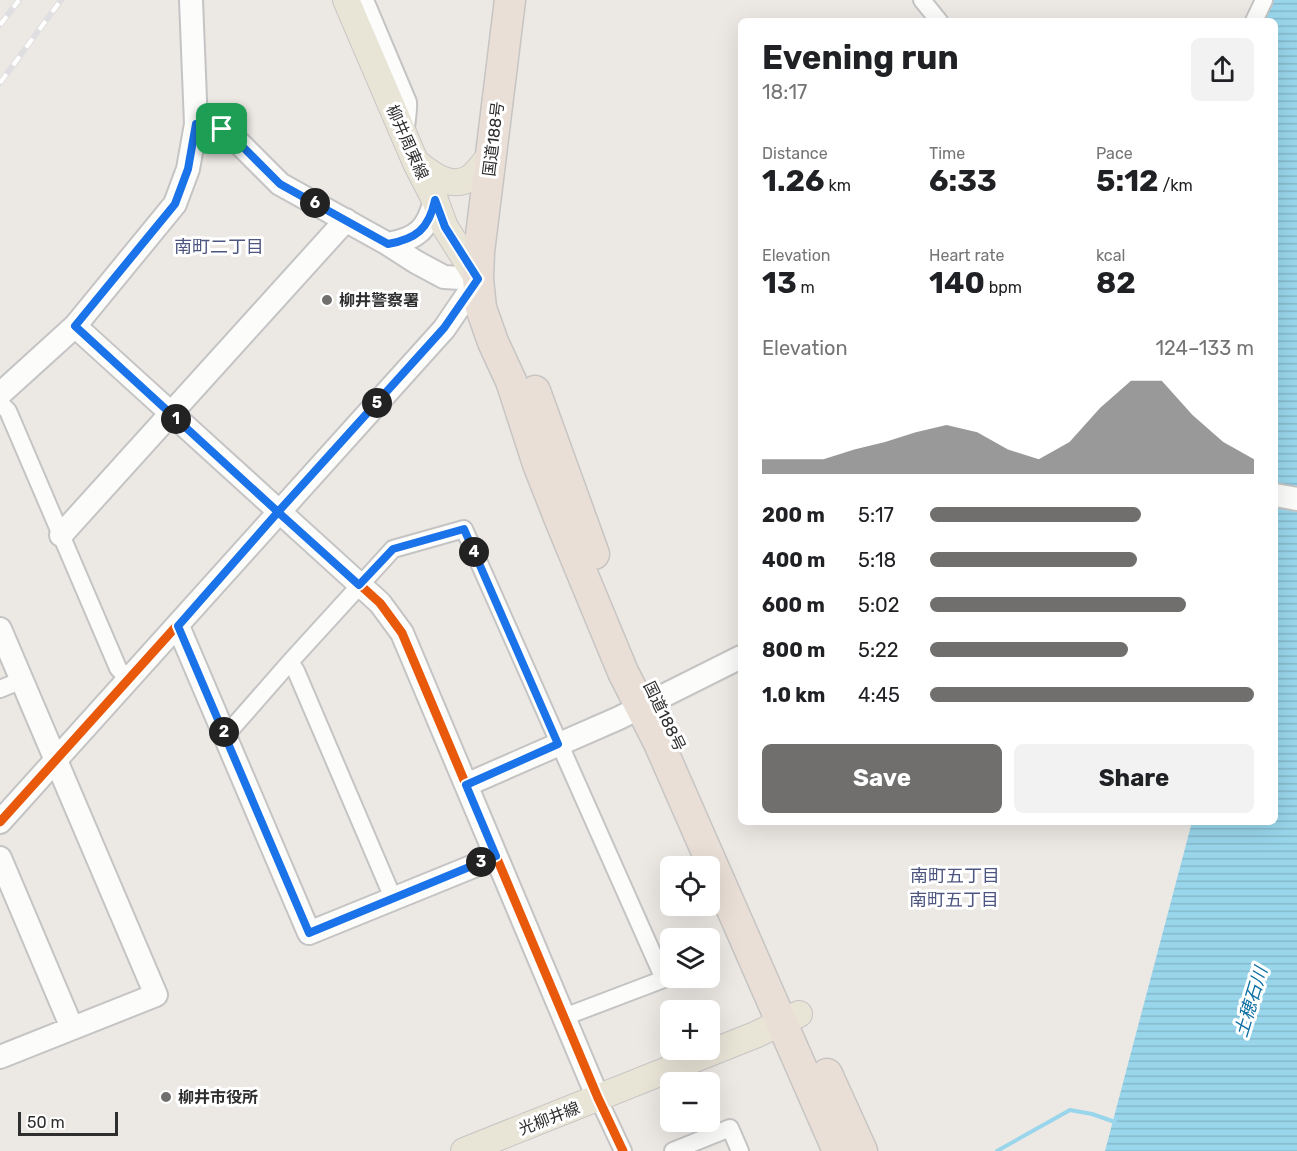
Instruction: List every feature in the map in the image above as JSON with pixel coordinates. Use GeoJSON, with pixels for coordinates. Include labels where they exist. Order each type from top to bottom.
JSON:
{"type":"FeatureCollection","features":[{"type":"Feature","properties":{"kind":"highway","name":"国道188号"},"geometry":{"type":"LineString","coordinates":[[510,0],[490,156],[478,279],[504,335],[522,359],[598,564],[640,664],[649,702],[791,1018],[862,1151]]}},
{"type":"Feature","properties":{"kind":"highway","name":"国道188号"},"geometry":{"type":"LineString","coordinates":[[791,1018],[838,1151]]}},
{"type":"Feature","properties":{"kind":"main road","name":"柳井周東線"},"geometry":{"type":"LineString","coordinates":[[346,0],[445,227],[478,279]]}},
{"type":"Feature","properties":{"kind":"main road"},"geometry":{"type":"LineString","coordinates":[[411,151],[436,178],[449,182],[469,178],[490,156]]}},
{"type":"Feature","properties":{"kind":"main road","name":"光柳井線"},"geometry":{"type":"LineString","coordinates":[[464,1151],[791,1018]]}},
{"type":"Feature","properties":{"kind":"street"},"geometry":{"type":"LineString","coordinates":[[0,394],[75,326],[175,204],[188,169],[196,124],[190,0]]}},
{"type":"Feature","properties":{"kind":"street"},"geometry":{"type":"LineString","coordinates":[[365,0],[408,102],[411,151]]}},
{"type":"Feature","properties":{"kind":"street"},"geometry":{"type":"LineString","coordinates":[[922,0],[937,18]]}},
{"type":"Feature","properties":{"kind":"street"},"geometry":{"type":"LineString","coordinates":[[1255,18],[1264,0]]}},
{"type":"Feature","properties":{"kind":"street"},"geometry":{"type":"LineString","coordinates":[[196,124],[222,129],[280,184],[444,277],[478,279]]}},
{"type":"Feature","properties":{"kind":"street"},"geometry":{"type":"LineString","coordinates":[[388,244],[411,238],[423,229],[429,221],[435,200]]}},
{"type":"Feature","properties":{"kind":"street"},"geometry":{"type":"LineString","coordinates":[[61,535],[345,220]]}},
{"type":"Feature","properties":{"kind":"street"},"geometry":{"type":"LineString","coordinates":[[0,822],[444,328],[478,279]]}},
{"type":"Feature","properties":{"kind":"street"},"geometry":{"type":"LineString","coordinates":[[75,326],[380,603],[402,633],[598,1098],[623,1151]]}},
{"type":"Feature","properties":{"kind":"street"},"geometry":{"type":"LineString","coordinates":[[0,403],[8,411],[118,668],[129,680]]}},
{"type":"Feature","properties":{"kind":"street"},"geometry":{"type":"LineString","coordinates":[[1278,496],[1297,499]]}},
{"type":"Feature","properties":{"kind":"street"},"geometry":{"type":"LineString","coordinates":[[226,735],[393,549],[464,529],[664,979],[564,1017]]}},
{"type":"Feature","properties":{"kind":"street"},"geometry":{"type":"LineString","coordinates":[[178,626],[309,933],[496,856]]}},
{"type":"Feature","properties":{"kind":"street"},"geometry":{"type":"LineString","coordinates":[[0,628],[156,995],[0,1057]]}},
{"type":"Feature","properties":{"kind":"street"},"geometry":{"type":"LineString","coordinates":[[466,785],[619,718],[738,658]]}},
{"type":"Feature","properties":{"kind":"street"},"geometry":{"type":"LineString","coordinates":[[290,662],[296,671],[393,898]]}},
{"type":"Feature","properties":{"kind":"street"},"geometry":{"type":"LineString","coordinates":[[0,689],[22,680]]}},
{"type":"Feature","properties":{"kind":"street"},"geometry":{"type":"LineString","coordinates":[[0,858],[72,1028]]}},
{"type":"Feature","properties":{"kind":"street"},"geometry":{"type":"LineString","coordinates":[[673,1151],[730,1128],[740,1151]]}},
{"type":"Feature","properties":{"kind":"water","name":"土穂石川"},"geometry":{"type":"Polygon","coordinates":[[[1272,0],[1297,0],[1297,1151],[1105,1151],[1191,825],[1278,825],[1278,18],[1263,18],[1272,0]]]}},
{"type":"Feature","properties":{"kind":"waterway"},"geometry":{"type":"LineString","coordinates":[[997,1151],[1070,1110],[1092,1114],[1115,1122]]}},
{"type":"Feature","properties":{"kind":"railway"},"geometry":{"type":"LineString","coordinates":[[0,25],[19,0]]}},
{"type":"Feature","properties":{"kind":"railway"},"geometry":{"type":"LineString","coordinates":[[0,83],[61,0]]}},
{"type":"Feature","properties":{"kind":"cycle path"},"geometry":{"type":"LineString","coordinates":[[0,822],[444,329],[478,279]]}},
{"type":"Feature","properties":{"kind":"cycle path"},"geometry":{"type":"LineString","coordinates":[[75,326],[380,603],[402,633],[598,1098],[623,1151]]}},
{"type":"Feature","properties":{"kind":"place","name":"柳井警察署"},"geometry":{"type":"Point","coordinates":[327,300]}},
{"type":"Feature","properties":{"kind":"place","name":"柳井市役所"},"geometry":{"type":"Point","coordinates":[166,1097]}},
{"type":"Feature","properties":{"kind":"district","name":"南町二丁目"},"geometry":{"type":"Point","coordinates":[219,247]}},
{"type":"Feature","properties":{"kind":"district","name":"南町五丁目"},"geometry":{"type":"Point","coordinates":[955,876]}},
{"type":"Feature","properties":{"kind":"district","name":"南町五丁目"},"geometry":{"type":"Point","coordinates":[954,900]}},
{"type":"Feature","properties":{"kind":"route"},"geometry":{"type":"LineString","coordinates":[[222,129],[196,124],[188,169],[175,204],[75,326],[278,512],[178,626],[309,933],[496,856],[466,785],[558,744],[464,529],[393,549],[359,585],[278,512],[444,328],[478,279],[445,227],[435,200],[429,221],[423,229],[402,242],[388,244],[280,184],[222,129]]}}]}
